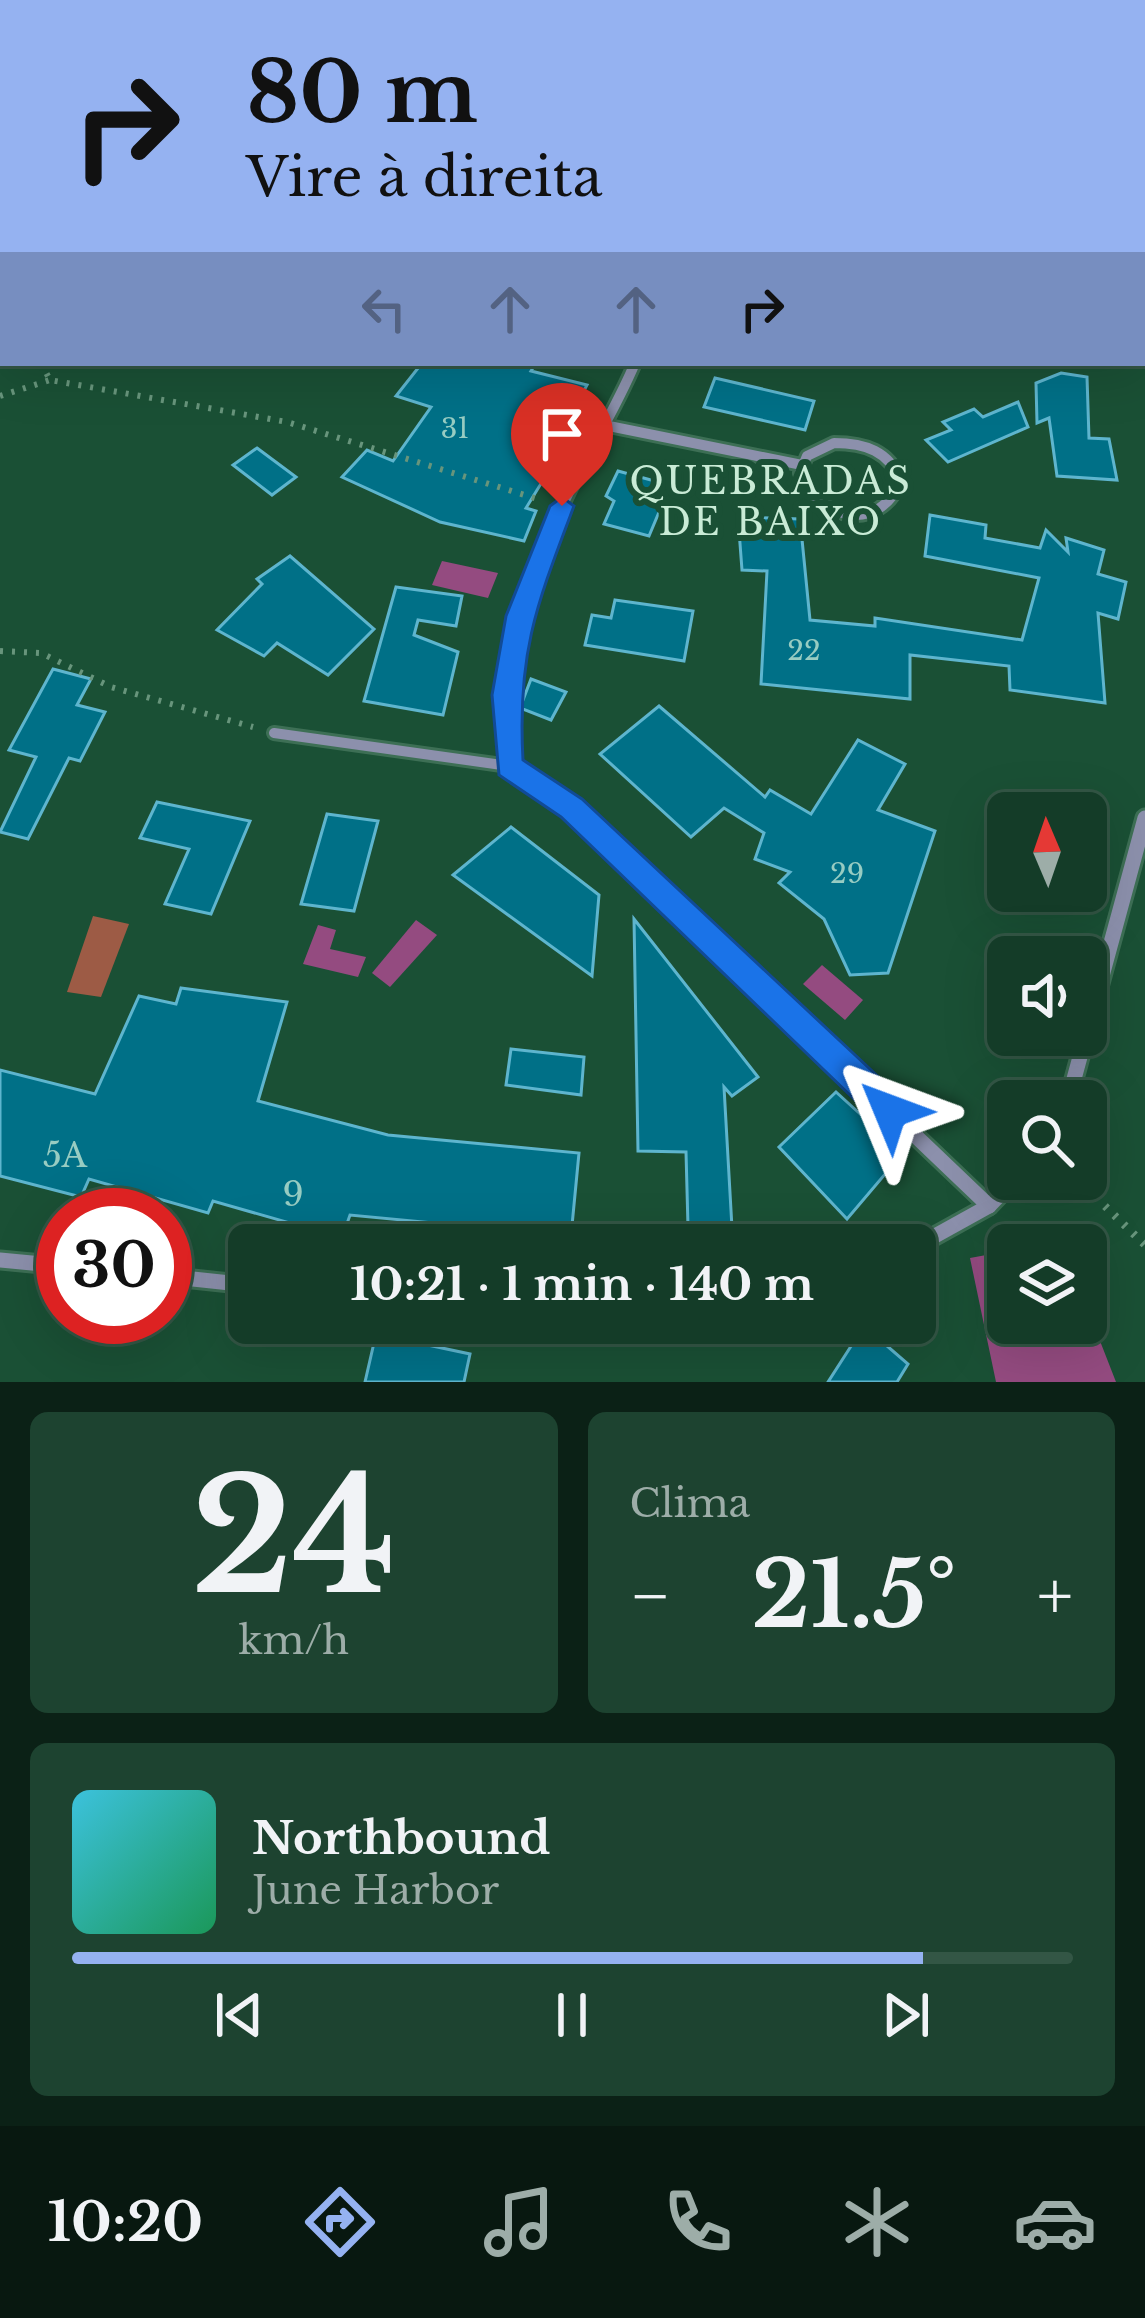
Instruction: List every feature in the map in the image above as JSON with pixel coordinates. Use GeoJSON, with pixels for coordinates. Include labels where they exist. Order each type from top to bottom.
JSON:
{"type":"FeatureCollection","features":[{"type":"Feature","properties":{"kind":"street"},"geometry":{"type":"LineString","coordinates":[[509,766],[506,695],[519,616],[562,506],[634,366]]}},
{"type":"Feature","properties":{"kind":"street"},"geometry":{"type":"LineString","coordinates":[[604,425],[802,465]]}},
{"type":"Feature","properties":{"kind":"street"},"geometry":{"type":"LineString","coordinates":[[865,445],[890,459],[901,481],[899,492],[882,509],[837,511],[811,496],[803,485],[802,465],[821,447],[865,445]]}},
{"type":"Feature","properties":{"kind":"street"},"geometry":{"type":"LineString","coordinates":[[274,733],[509,766],[589,824],[989,1206]]}},
{"type":"Feature","properties":{"kind":"street"},"geometry":{"type":"LineString","coordinates":[[1074,1080],[1145,818]]}},
{"type":"Feature","properties":{"kind":"street"},"geometry":{"type":"LineString","coordinates":[[936,1235],[995,1200]]}},
{"type":"Feature","properties":{"kind":"street"},"geometry":{"type":"LineString","coordinates":[[0,1260],[36,1263]]}},
{"type":"Feature","properties":{"kind":"street"},"geometry":{"type":"LineString","coordinates":[[192,1279],[228,1283]]}},
{"type":"Feature","properties":{"kind":"path"},"geometry":{"type":"LineString","coordinates":[[43,366],[50,380]]}},
{"type":"Feature","properties":{"kind":"path"},"geometry":{"type":"LineString","coordinates":[[0,396],[50,380],[287,422],[562,506]]}},
{"type":"Feature","properties":{"kind":"path"},"geometry":{"type":"LineString","coordinates":[[0,651],[41,653],[111,687],[274,733]]}},
{"type":"Feature","properties":{"kind":"path"},"geometry":{"type":"LineString","coordinates":[[1099,1200],[1145,1245]]}},
{"type":"Feature","properties":{"kind":"shaded area"},"geometry":{"type":"Polygon","coordinates":[[[442,561],[498,573],[488,598],[432,585],[442,561]]]}},
{"type":"Feature","properties":{"kind":"shaded area"},"geometry":{"type":"Polygon","coordinates":[[[93,916],[129,924],[101,997],[67,992],[93,916]]]}},
{"type":"Feature","properties":{"kind":"shaded area"},"geometry":{"type":"Polygon","coordinates":[[[416,920],[437,935],[390,987],[372,973],[416,920]]]}},
{"type":"Feature","properties":{"kind":"shaded area"},"geometry":{"type":"Polygon","coordinates":[[[318,925],[336,930],[330,949],[366,957],[358,977],[303,964],[318,925]]]}},
{"type":"Feature","properties":{"kind":"shaded area"},"geometry":{"type":"Polygon","coordinates":[[[822,965],[863,1000],[845,1020],[803,984],[822,965]]]}},
{"type":"Feature","properties":{"kind":"shaded area"},"geometry":{"type":"Polygon","coordinates":[[[987,1255],[987,1339],[970,1258],[987,1255]]]}},
{"type":"Feature","properties":{"kind":"shaded area"},"geometry":{"type":"Polygon","coordinates":[[[988,1344],[1101,1344],[1116,1382],[996,1382],[988,1344]]]}},
{"type":"Feature","properties":{"kind":"building"},"geometry":{"type":"Polygon","coordinates":[[[420,366],[534,366],[531,371],[587,385],[553,448],[561,451],[526,508],[536,511],[524,541],[440,522],[342,477],[367,450],[393,461],[431,407],[396,396],[420,366]]]}},
{"type":"Feature","properties":{"kind":"building"},"geometry":{"type":"Polygon","coordinates":[[[1061,373],[1087,377],[1089,438],[1109,439],[1117,480],[1057,476],[1049,418],[1037,423],[1036,383],[1061,373]]]}},
{"type":"Feature","properties":{"kind":"building"},"geometry":{"type":"Polygon","coordinates":[[[715,378],[814,401],[805,430],[704,407],[715,378]]]}},
{"type":"Feature","properties":{"kind":"building"},"geometry":{"type":"Polygon","coordinates":[[[1018,402],[1028,427],[948,462],[926,440],[951,430],[943,422],[974,409],[983,417],[1018,402]]]}},
{"type":"Feature","properties":{"kind":"building"},"geometry":{"type":"Polygon","coordinates":[[[257,448],[296,477],[272,495],[233,465],[257,448]]]}},
{"type":"Feature","properties":{"kind":"building"},"geometry":{"type":"Polygon","coordinates":[[[618,471],[662,483],[653,503],[662,505],[649,536],[604,524],[614,501],[606,496],[618,471]]]}},
{"type":"Feature","properties":{"kind":"building"},"geometry":{"type":"Polygon","coordinates":[[[930,515],[986,525],[985,538],[1040,548],[1046,530],[1068,552],[1066,538],[1104,550],[1098,574],[1126,582],[1118,619],[1098,613],[1105,703],[1010,690],[1009,666],[910,655],[910,699],[761,684],[767,571],[742,570],[738,517],[800,519],[810,620],[875,626],[875,618],[1022,640],[1039,578],[925,556],[930,515]]]}},
{"type":"Feature","properties":{"kind":"building"},"geometry":{"type":"Polygon","coordinates":[[[290,556],[374,629],[328,675],[277,643],[264,656],[217,630],[262,584],[257,579],[290,556]]]}},
{"type":"Feature","properties":{"kind":"building"},"geometry":{"type":"Polygon","coordinates":[[[396,587],[462,596],[456,626],[418,620],[414,635],[458,652],[443,715],[364,701],[396,587]]]}},
{"type":"Feature","properties":{"kind":"building"},"geometry":{"type":"Polygon","coordinates":[[[615,600],[693,611],[684,661],[585,645],[592,615],[611,618],[615,600]]]}},
{"type":"Feature","properties":{"kind":"building"},"geometry":{"type":"Polygon","coordinates":[[[53,669],[91,679],[77,705],[105,712],[80,761],[69,758],[28,839],[0,832],[36,757],[9,750],[53,669]]]}},
{"type":"Feature","properties":{"kind":"building"},"geometry":{"type":"Polygon","coordinates":[[[531,679],[566,692],[551,720],[520,708],[531,679]]]}},
{"type":"Feature","properties":{"kind":"building"},"geometry":{"type":"Polygon","coordinates":[[[659,706],[765,797],[770,790],[811,814],[858,740],[905,764],[878,810],[935,831],[888,973],[850,975],[824,919],[779,883],[790,872],[755,859],[764,833],[724,808],[691,837],[600,754],[659,706]]]}},
{"type":"Feature","properties":{"kind":"building"},"geometry":{"type":"Polygon","coordinates":[[[157,802],[250,821],[211,914],[165,904],[189,849],[140,838],[157,802]]]}},
{"type":"Feature","properties":{"kind":"building"},"geometry":{"type":"Polygon","coordinates":[[[327,814],[378,821],[354,911],[301,904],[327,814]]]}},
{"type":"Feature","properties":{"kind":"building"},"geometry":{"type":"Polygon","coordinates":[[[511,827],[599,895],[592,976],[453,875],[511,827]]]}},
{"type":"Feature","properties":{"kind":"building"},"geometry":{"type":"Polygon","coordinates":[[[634,919],[758,1077],[732,1096],[724,1087],[732,1224],[688,1224],[686,1152],[638,1151],[634,919]]]}},
{"type":"Feature","properties":{"kind":"building"},"geometry":{"type":"Polygon","coordinates":[[[181,988],[287,1002],[258,1101],[388,1135],[579,1153],[572,1224],[445,1224],[350,1215],[347,1224],[293,1224],[213,1201],[208,1213],[192,1208],[192,1188],[120,1188],[89,1179],[85,1188],[46,1188],[0,1176],[0,1070],[95,1094],[139,996],[176,1004],[181,988]]]}},
{"type":"Feature","properties":{"kind":"building"},"geometry":{"type":"Polygon","coordinates":[[[511,1049],[584,1057],[581,1095],[506,1085],[511,1049]]]}},
{"type":"Feature","properties":{"kind":"building"},"geometry":{"type":"Polygon","coordinates":[[[836,1092],[903,1153],[847,1219],[779,1147],[836,1092]]]}},
{"type":"Feature","properties":{"kind":"building"},"geometry":{"type":"Polygon","coordinates":[[[374,1344],[423,1344],[470,1354],[464,1382],[365,1382],[374,1344]]]}},
{"type":"Feature","properties":{"kind":"building"},"geometry":{"type":"Polygon","coordinates":[[[852,1344],[885,1344],[908,1364],[897,1382],[828,1382],[852,1344]]]}},
{"type":"Feature","properties":{"kind":"district","name":"QUEBRADAS DE BAIXO"},"geometry":{"type":"Point","coordinates":[771,502]}},
{"type":"Feature","properties":{"kind":"route"},"geometry":{"type":"LineString","coordinates":[[562,506],[519,616],[506,695],[509,766],[572,808],[890,1111]]}}]}
